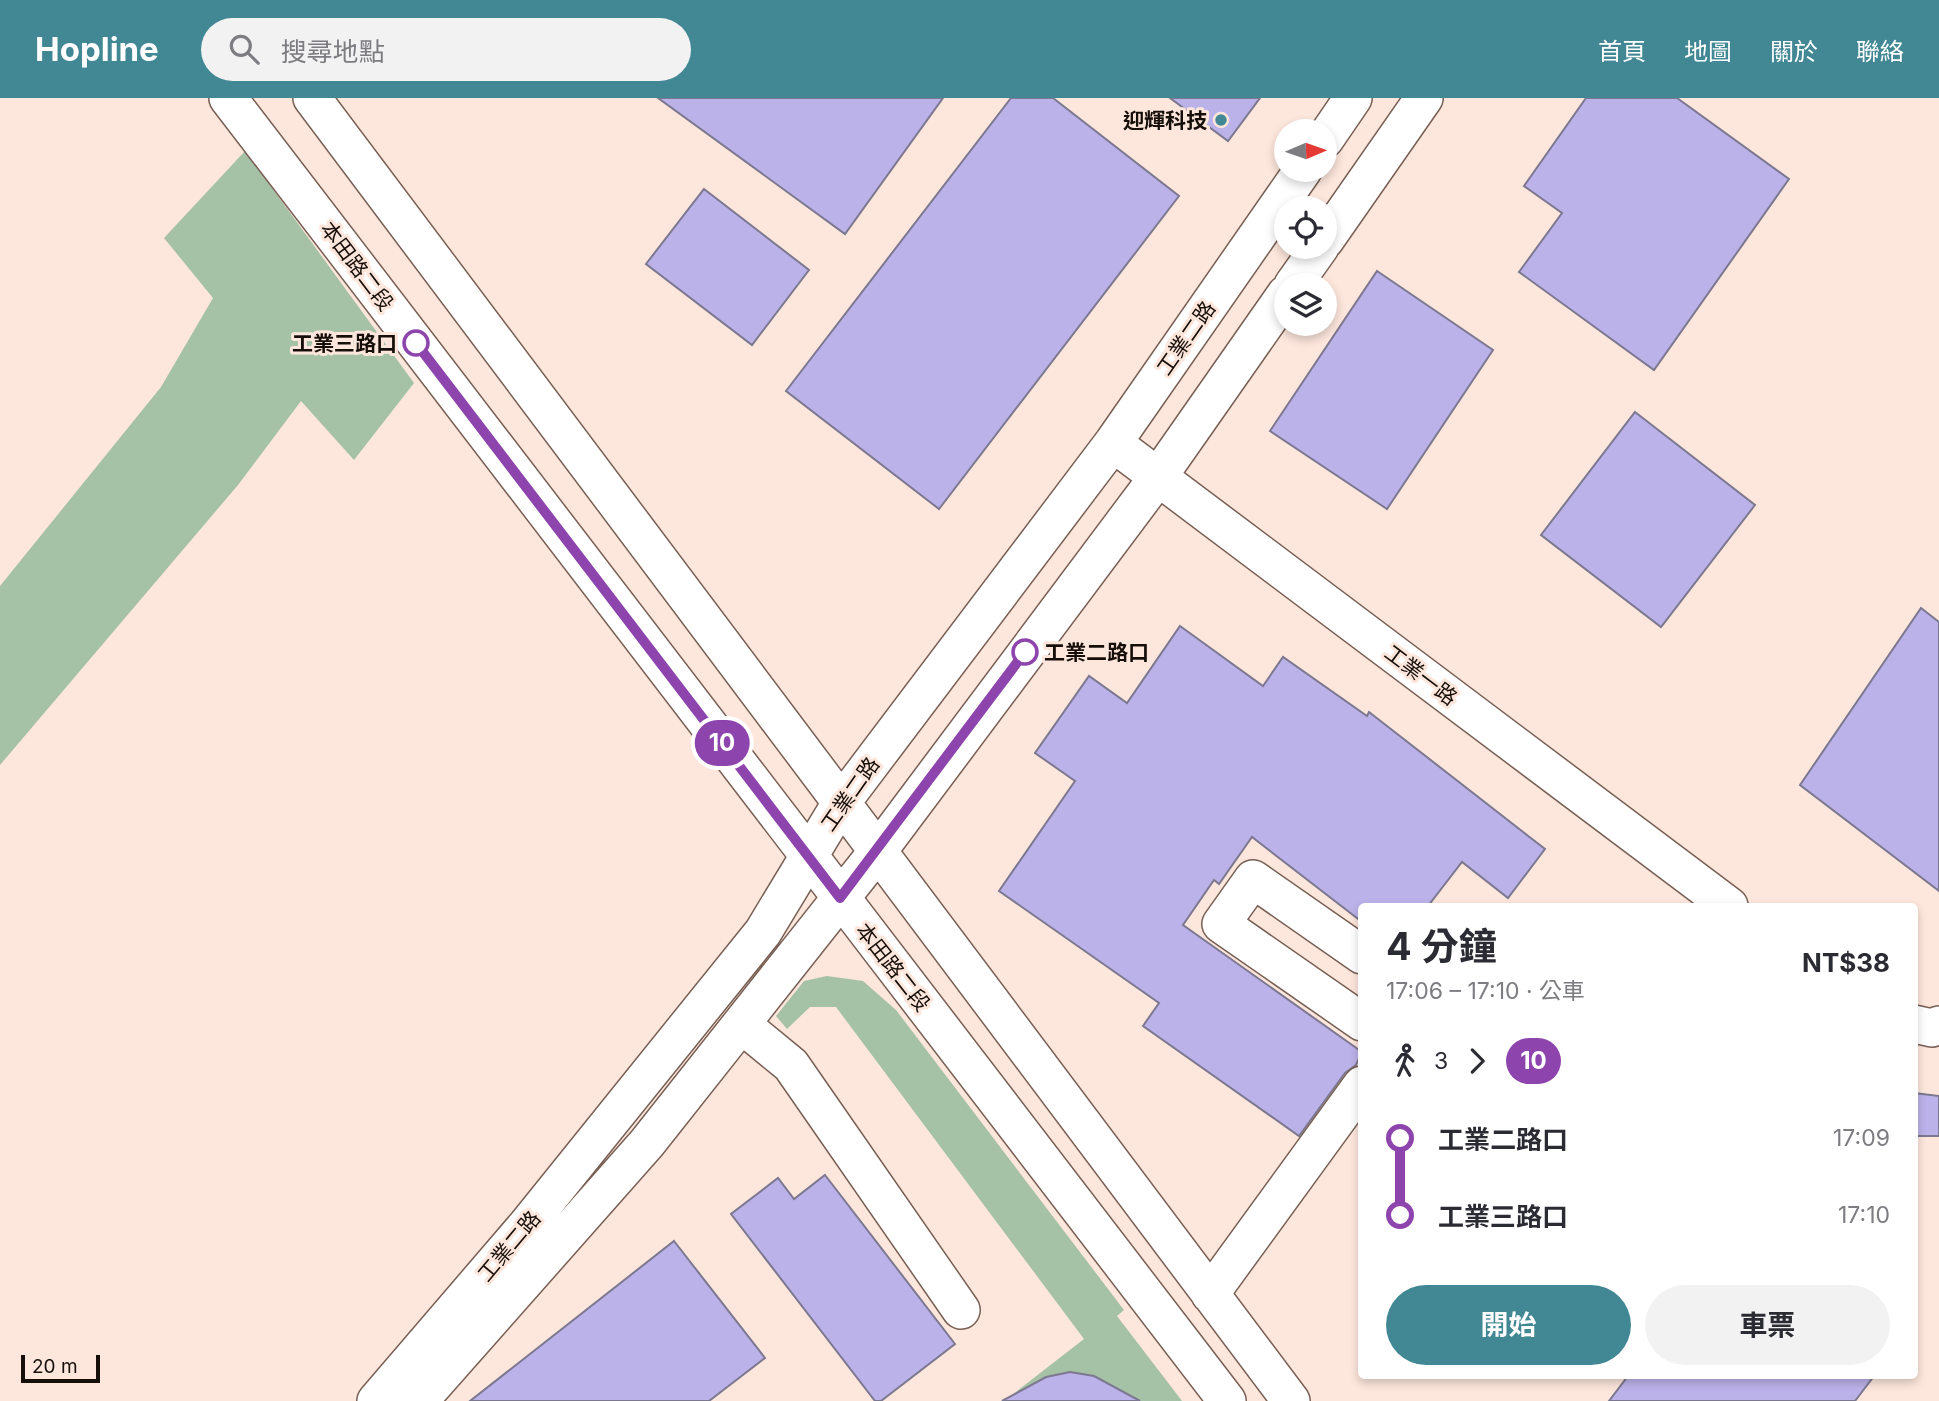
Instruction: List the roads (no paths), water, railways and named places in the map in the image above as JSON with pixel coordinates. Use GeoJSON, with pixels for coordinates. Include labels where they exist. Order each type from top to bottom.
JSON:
{"type":"FeatureCollection","features":[{"type":"Feature","properties":{"kind":"street","name":"本田路二段"},"geometry":{"type":"LineString","coordinates":[[228,98],[1227,1401]]}},
{"type":"Feature","properties":{"kind":"street"},"geometry":{"type":"LineString","coordinates":[[312,98],[1291,1401]]}},
{"type":"Feature","properties":{"kind":"street"},"geometry":{"type":"LineString","coordinates":[[1337,121],[1353,98]]}},
{"type":"Feature","properties":{"kind":"street"},"geometry":{"type":"LineString","coordinates":[[1337,223],[1424,98]]}},
{"type":"Feature","properties":{"kind":"street","name":"工業二路"},"geometry":{"type":"LineString","coordinates":[[419,1401],[763,932],[841,803],[1113,443],[1295,182]]}},
{"type":"Feature","properties":{"kind":"street","name":"工業二路"},"geometry":{"type":"LineString","coordinates":[[376,1401],[546,1230],[647,1143],[878,850],[1158,477],[1274,312]]}},
{"type":"Feature","properties":{"kind":"street","name":"工業一路"},"geometry":{"type":"LineString","coordinates":[[1113,443],[1725,903]]}},
{"type":"Feature","properties":{"kind":"street"},"geometry":{"type":"LineString","coordinates":[[1358,952],[1253,879],[1221,924],[1358,1019]]}},
{"type":"Feature","properties":{"kind":"street"},"geometry":{"type":"LineString","coordinates":[[741,1024],[791,1065],[961,1310]]}},
{"type":"Feature","properties":{"kind":"street"},"geometry":{"type":"LineString","coordinates":[[1918,1025],[1932,1028],[1939,1025]]}},
{"type":"Feature","properties":{"kind":"street"},"geometry":{"type":"LineString","coordinates":[[1210,1294],[1358,1090]]}},
{"type":"Feature","properties":{"kind":"place","name":"迎輝科技"},"geometry":{"type":"Point","coordinates":[1221,120]}},
{"type":"Feature","properties":{"kind":"place","name":"工業三路口"},"geometry":{"type":"Point","coordinates":[416,343]}},
{"type":"Feature","properties":{"kind":"place","name":"工業二路口"},"geometry":{"type":"Point","coordinates":[1025,652]}}]}
